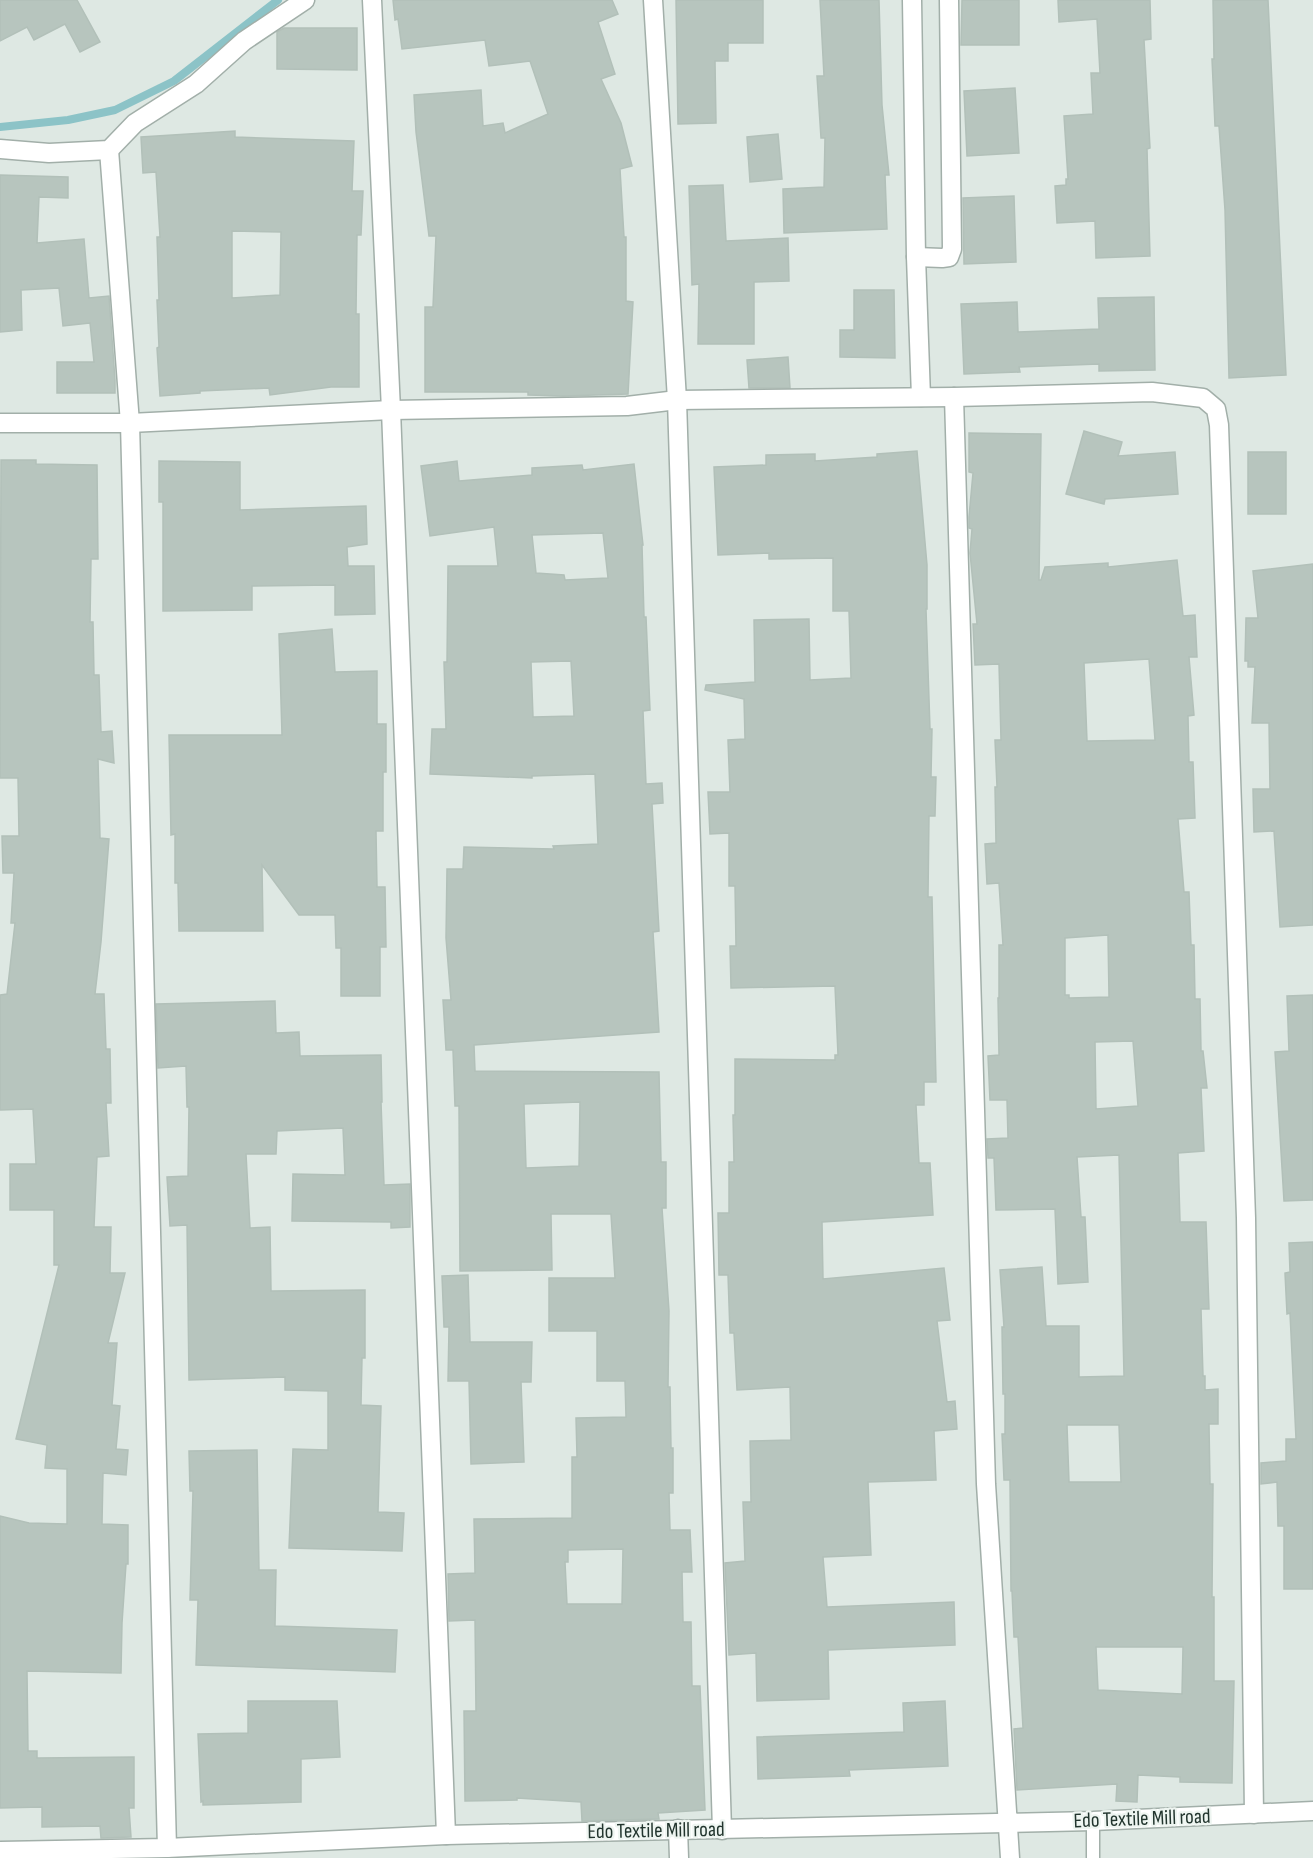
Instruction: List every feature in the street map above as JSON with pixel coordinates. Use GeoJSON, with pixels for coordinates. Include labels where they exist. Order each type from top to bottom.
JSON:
{"type":"FeatureCollection","features":[{"type":"Feature","properties":{"kind":"street"},"geometry":{"type":"LineString","coordinates":[[0,149],[49,153],[109,150],[135,123],[196,84],[244,41],[305,0]]}},
{"type":"Feature","properties":{"kind":"street"},"geometry":{"type":"LineString","coordinates":[[372,0],[391,410],[446,1835]]}},
{"type":"Feature","properties":{"kind":"street"},"geometry":{"type":"LineString","coordinates":[[653,0],[677,400],[722,1830]]}},
{"type":"Feature","properties":{"kind":"street"},"geometry":{"type":"LineString","coordinates":[[912,0],[916,257],[921,398]]}},
{"type":"Feature","properties":{"kind":"street"},"geometry":{"type":"LineString","coordinates":[[916,257],[949,257],[952,249],[949,0]]}},
{"type":"Feature","properties":{"kind":"street"},"geometry":{"type":"LineString","coordinates":[[109,150],[130,423],[168,1848]]}},
{"type":"Feature","properties":{"kind":"street"},"geometry":{"type":"LineString","coordinates":[[0,423],[130,423],[391,410],[627,406],[677,400],[921,398],[1152,392],[1203,398],[1216,409],[1220,449],[1246,1218],[1254,1814]]}},
{"type":"Feature","properties":{"kind":"street"},"geometry":{"type":"LineString","coordinates":[[954,397],[986,1485],[1010,1858]]}},
{"type":"Feature","properties":{"kind":"street","name":"Edo Textile Mill road"},"geometry":{"type":"LineString","coordinates":[[0,1851],[168,1848],[446,1835],[722,1830],[1008,1821],[1093,1821],[1313,1811]]}},
{"type":"Feature","properties":{"kind":"street"},"geometry":{"type":"LineString","coordinates":[[678,1829],[679,1858]]}},
{"type":"Feature","properties":{"kind":"lane"},"geometry":{"type":"LineString","coordinates":[[1093,1821],[1093,1858]]}},
{"type":"Feature","properties":{"kind":"building"},"geometry":{"type":"Polygon","coordinates":[[[0,0],[77,0],[100,42],[80,52],[65,24],[34,40],[27,27],[0,41],[0,0]]]}},
{"type":"Feature","properties":{"kind":"building"},"geometry":{"type":"Polygon","coordinates":[[[393,0],[612,0],[618,14],[598,22],[615,74],[601,79],[621,123],[632,166],[620,169],[624,237],[626,237],[626,301],[633,302],[628,394],[563,396],[528,395],[528,392],[425,392],[425,307],[433,307],[436,236],[429,236],[416,132],[414,95],[481,90],[483,126],[503,123],[505,133],[548,114],[530,61],[489,66],[485,40],[402,49],[393,0]]]}},
{"type":"Feature","properties":{"kind":"building"},"geometry":{"type":"Polygon","coordinates":[[[676,0],[763,0],[763,43],[728,43],[728,61],[715,61],[716,123],[678,124],[676,0]]]}},
{"type":"Feature","properties":{"kind":"building"},"geometry":{"type":"Polygon","coordinates":[[[820,0],[879,0],[882,105],[889,175],[885,175],[887,229],[784,233],[783,189],[824,187],[825,138],[821,138],[817,76],[824,76],[820,0]]]}},
{"type":"Feature","properties":{"kind":"building"},"geometry":{"type":"Polygon","coordinates":[[[962,0],[1019,0],[1019,45],[961,45],[962,0]]]}},
{"type":"Feature","properties":{"kind":"building"},"geometry":{"type":"Polygon","coordinates":[[[1058,0],[1150,0],[1151,39],[1144,40],[1150,148],[1147,149],[1150,256],[1096,258],[1095,221],[1057,223],[1055,186],[1066,185],[1066,179],[1068,179],[1064,116],[1093,114],[1091,73],[1100,73],[1097,19],[1059,22],[1058,0]]]}},
{"type":"Feature","properties":{"kind":"building"},"geometry":{"type":"Polygon","coordinates":[[[1213,0],[1268,0],[1286,375],[1229,378],[1225,210],[1219,126],[1215,126],[1212,59],[1214,59],[1213,0]]]}},
{"type":"Feature","properties":{"kind":"building"},"geometry":{"type":"Polygon","coordinates":[[[284,28],[357,28],[357,70],[277,69],[277,32],[284,28]]]}},
{"type":"Feature","properties":{"kind":"building"},"geometry":{"type":"Polygon","coordinates":[[[1015,88],[1019,153],[967,156],[964,91],[1015,88]]]}},
{"type":"Feature","properties":{"kind":"building"},"geometry":{"type":"Polygon","coordinates":[[[235,131],[235,137],[354,141],[352,191],[363,191],[361,235],[357,235],[356,314],[359,314],[359,387],[331,387],[270,395],[269,388],[200,391],[200,393],[160,396],[157,348],[159,347],[157,300],[159,300],[157,237],[160,237],[156,172],[143,173],[141,137],[235,131]],[[232,231],[232,298],[280,295],[281,232],[232,231]]]}},
{"type":"Feature","properties":{"kind":"building"},"geometry":{"type":"Polygon","coordinates":[[[778,134],[782,179],[750,182],[747,137],[778,134]]]}},
{"type":"Feature","properties":{"kind":"building"},"geometry":{"type":"Polygon","coordinates":[[[0,175],[68,177],[68,198],[39,197],[37,243],[84,239],[89,298],[109,296],[115,393],[57,393],[57,362],[94,362],[90,323],[63,326],[59,288],[21,290],[22,330],[0,332],[0,175]]]}},
{"type":"Feature","properties":{"kind":"building"},"geometry":{"type":"Polygon","coordinates":[[[723,185],[726,241],[788,238],[789,281],[754,282],[754,344],[698,344],[699,284],[692,285],[689,186],[723,185]]]}},
{"type":"Feature","properties":{"kind":"building"},"geometry":{"type":"Polygon","coordinates":[[[1014,196],[1016,262],[964,264],[963,198],[1014,196]]]}},
{"type":"Feature","properties":{"kind":"building"},"geometry":{"type":"Polygon","coordinates":[[[854,290],[894,290],[895,358],[840,357],[840,330],[854,330],[854,290]]]}},
{"type":"Feature","properties":{"kind":"building"},"geometry":{"type":"Polygon","coordinates":[[[1154,297],[1155,370],[1099,371],[1099,364],[1019,367],[1020,372],[964,374],[961,304],[1017,302],[1018,332],[1099,329],[1098,298],[1154,297]]]}},
{"type":"Feature","properties":{"kind":"building"},"geometry":{"type":"Polygon","coordinates":[[[788,357],[790,388],[749,388],[747,360],[788,357]]]}},
{"type":"Feature","properties":{"kind":"building"},"geometry":{"type":"Polygon","coordinates":[[[1084,431],[1122,442],[1118,456],[1175,452],[1178,494],[1105,499],[1104,504],[1066,494],[1084,431]]]}},
{"type":"Feature","properties":{"kind":"building"},"geometry":{"type":"Polygon","coordinates":[[[969,433],[1041,434],[1039,580],[1041,580],[1045,567],[1108,563],[1108,567],[1177,560],[1183,616],[1195,615],[1197,657],[1189,657],[1194,715],[1188,716],[1189,762],[1193,762],[1195,818],[1178,819],[1184,892],[1189,892],[1191,945],[1194,945],[1195,999],[1200,999],[1201,1051],[1203,1051],[1207,1088],[1201,1088],[1204,1151],[1178,1153],[1180,1222],[1206,1222],[1209,1309],[1201,1309],[1203,1376],[1205,1376],[1205,1390],[1218,1389],[1218,1424],[1209,1424],[1210,1484],[1213,1484],[1214,1681],[1234,1681],[1232,1783],[1180,1782],[1180,1777],[1138,1775],[1137,1802],[1116,1801],[1117,1784],[1017,1790],[1014,1729],[1023,1728],[1018,1637],[1014,1637],[1011,1591],[1010,1480],[1004,1480],[1002,1434],[1005,1434],[1005,1394],[1003,1394],[1002,1327],[1004,1327],[1000,1270],[1042,1267],[1046,1326],[1079,1326],[1079,1377],[1124,1376],[1119,1155],[1077,1157],[1081,1217],[1085,1217],[1088,1282],[1058,1284],[1055,1209],[996,1210],[994,1158],[988,1158],[987,1139],[1008,1138],[1007,1100],[990,1100],[988,1056],[999,1055],[999,945],[1003,945],[999,883],[987,884],[985,844],[996,843],[995,740],[1001,740],[999,664],[975,665],[973,624],[977,624],[970,553],[972,529],[969,528],[973,473],[969,472],[969,433]],[[1149,659],[1084,663],[1087,741],[1155,740],[1149,659]],[[1108,935],[1065,938],[1065,995],[1069,995],[1069,998],[1109,997],[1108,935]],[[1133,1041],[1095,1042],[1096,1109],[1138,1106],[1133,1041]],[[1067,1425],[1069,1482],[1121,1482],[1119,1425],[1067,1425]],[[1096,1647],[1098,1690],[1182,1694],[1183,1647],[1096,1647]]]}},
{"type":"Feature","properties":{"kind":"building"},"geometry":{"type":"Polygon","coordinates":[[[917,451],[927,565],[926,609],[930,729],[932,729],[931,777],[936,777],[935,816],[929,816],[928,897],[932,897],[936,1082],[924,1082],[924,1105],[916,1105],[919,1163],[930,1163],[933,1215],[822,1222],[823,1279],[944,1268],[950,1320],[937,1321],[947,1402],[955,1401],[957,1429],[934,1431],[936,1480],[868,1482],[871,1555],[823,1557],[827,1607],[954,1602],[955,1645],[828,1650],[829,1699],[757,1701],[756,1653],[729,1655],[725,1563],[745,1561],[743,1502],[751,1502],[750,1441],[791,1440],[790,1387],[737,1390],[734,1333],[730,1333],[728,1275],[719,1275],[718,1213],[729,1213],[729,1162],[734,1162],[735,1059],[835,1060],[835,1055],[838,1055],[835,986],[731,988],[730,946],[736,946],[735,886],[729,886],[729,833],[710,834],[708,792],[730,792],[728,740],[745,739],[744,699],[705,690],[706,685],[755,682],[754,620],[809,619],[810,680],[851,678],[849,611],[833,611],[833,558],[769,559],[769,553],[718,555],[714,467],[766,465],[766,455],[815,454],[815,461],[877,457],[877,454],[917,451]]]}},
{"type":"Feature","properties":{"kind":"building"},"geometry":{"type":"Polygon","coordinates":[[[1248,452],[1286,452],[1286,514],[1248,514],[1248,452]]]}},
{"type":"Feature","properties":{"kind":"building"},"geometry":{"type":"Polygon","coordinates":[[[1,460],[36,460],[36,464],[97,465],[98,559],[91,559],[90,622],[93,622],[94,675],[99,675],[101,732],[112,731],[114,763],[98,759],[100,838],[109,839],[95,994],[104,994],[106,1049],[110,1049],[111,1103],[106,1103],[109,1156],[97,1157],[94,1227],[111,1227],[110,1273],[125,1273],[108,1343],[117,1343],[112,1405],[120,1406],[116,1449],[128,1450],[126,1475],[103,1473],[102,1524],[128,1525],[128,1564],[126,1564],[122,1623],[121,1673],[27,1671],[28,1751],[37,1751],[37,1758],[134,1757],[134,1808],[129,1808],[131,1837],[101,1838],[100,1826],[42,1827],[42,1807],[0,1808],[0,1516],[29,1523],[67,1524],[67,1469],[45,1468],[47,1445],[16,1439],[59,1265],[54,1265],[54,1210],[10,1210],[10,1164],[36,1164],[33,1109],[0,1110],[0,995],[7,994],[15,923],[11,923],[14,873],[3,873],[2,836],[19,836],[18,778],[0,778],[1,460]]]}},
{"type":"Feature","properties":{"kind":"building"},"geometry":{"type":"Polygon","coordinates":[[[159,461],[240,462],[240,510],[366,506],[367,544],[347,547],[348,566],[374,566],[375,614],[335,615],[335,585],[252,586],[252,610],[163,611],[163,502],[159,502],[159,461]]]}},
{"type":"Feature","properties":{"kind":"building"},"geometry":{"type":"Polygon","coordinates":[[[457,461],[459,481],[532,475],[532,468],[582,465],[583,470],[634,464],[643,545],[644,617],[646,617],[650,710],[643,711],[646,784],[662,783],[663,803],[652,804],[659,931],[653,932],[659,1032],[474,1045],[475,1071],[659,1072],[661,1162],[666,1162],[666,1208],[662,1208],[669,1311],[668,1387],[670,1387],[671,1448],[673,1448],[673,1493],[669,1493],[670,1530],[690,1530],[692,1572],[682,1572],[683,1622],[691,1622],[692,1686],[700,1686],[705,1810],[658,1813],[659,1819],[582,1821],[581,1802],[517,1798],[517,1800],[465,1801],[464,1711],[476,1711],[475,1620],[449,1621],[448,1574],[475,1573],[474,1519],[572,1518],[572,1457],[577,1457],[576,1418],[626,1417],[625,1381],[597,1381],[597,1331],[549,1331],[549,1278],[615,1278],[611,1214],[551,1214],[552,1270],[460,1271],[459,1106],[455,1106],[453,1050],[446,1050],[443,1000],[451,1000],[446,938],[447,869],[463,869],[464,847],[554,849],[553,846],[598,844],[595,774],[532,776],[532,778],[430,774],[432,729],[446,729],[444,662],[447,662],[448,566],[498,566],[494,527],[430,536],[421,466],[457,461]],[[603,533],[532,535],[536,573],[564,575],[565,580],[608,578],[603,533]],[[571,661],[531,662],[533,717],[574,716],[571,661]],[[580,1102],[524,1104],[526,1168],[579,1166],[580,1102]],[[623,1549],[568,1550],[568,1562],[565,1562],[567,1604],[622,1604],[623,1549]]]}},
{"type":"Feature","properties":{"kind":"building"},"geometry":{"type":"Polygon","coordinates":[[[1313,564],[1313,925],[1280,927],[1274,831],[1254,832],[1253,789],[1270,789],[1269,723],[1252,723],[1255,667],[1248,667],[1248,661],[1245,661],[1246,618],[1258,618],[1253,571],[1313,564]]]}},
{"type":"Feature","properties":{"kind":"building"},"geometry":{"type":"Polygon","coordinates":[[[332,629],[335,672],[377,671],[377,724],[386,724],[383,831],[376,831],[377,887],[385,887],[386,947],[380,947],[380,996],[341,996],[341,948],[336,948],[335,915],[299,915],[262,865],[263,931],[179,931],[178,883],[175,883],[175,834],[171,835],[169,735],[282,735],[279,634],[332,629]]]}},
{"type":"Feature","properties":{"kind":"building"},"geometry":{"type":"Polygon","coordinates":[[[1313,995],[1313,1200],[1284,1201],[1275,1052],[1289,1051],[1287,996],[1313,995]]]}},
{"type":"Feature","properties":{"kind":"building"},"geometry":{"type":"Polygon","coordinates":[[[275,1001],[276,1033],[299,1032],[300,1056],[381,1055],[384,1185],[410,1184],[410,1227],[391,1228],[391,1222],[292,1221],[293,1174],[345,1175],[343,1128],[277,1131],[276,1154],[246,1154],[250,1228],[270,1227],[271,1291],[365,1290],[365,1358],[362,1358],[361,1405],[381,1406],[378,1512],[404,1513],[402,1551],[289,1548],[293,1449],[328,1450],[328,1391],[285,1390],[285,1377],[189,1380],[187,1225],[170,1226],[167,1177],[188,1176],[189,1107],[187,1107],[186,1066],[158,1068],[156,1004],[275,1001]]]}},
{"type":"Feature","properties":{"kind":"building"},"geometry":{"type":"Polygon","coordinates":[[[1313,1242],[1313,1589],[1284,1589],[1284,1526],[1278,1526],[1277,1482],[1261,1484],[1261,1463],[1286,1461],[1286,1439],[1296,1439],[1290,1313],[1287,1314],[1285,1273],[1290,1272],[1289,1243],[1313,1242]]]}},
{"type":"Feature","properties":{"kind":"building"},"geometry":{"type":"Polygon","coordinates":[[[468,1275],[470,1342],[532,1342],[531,1382],[521,1382],[524,1462],[471,1464],[469,1381],[448,1381],[449,1327],[444,1327],[442,1276],[468,1275]]]}},
{"type":"Feature","properties":{"kind":"building"},"geometry":{"type":"Polygon","coordinates":[[[257,1450],[259,1570],[276,1570],[275,1626],[397,1630],[395,1672],[196,1665],[198,1600],[190,1600],[193,1491],[190,1491],[189,1451],[257,1450]]]}},
{"type":"Feature","properties":{"kind":"building"},"geometry":{"type":"Polygon","coordinates":[[[248,1701],[337,1701],[340,1757],[301,1759],[301,1802],[203,1805],[203,1801],[201,1802],[198,1734],[248,1733],[248,1701]]]}},
{"type":"Feature","properties":{"kind":"building"},"geometry":{"type":"Polygon","coordinates":[[[945,1701],[948,1766],[849,1770],[850,1776],[758,1779],[757,1737],[904,1732],[903,1703],[945,1701]]]}},
{"type":"Feature","properties":{"kind":"waterway"},"geometry":{"type":"LineString","coordinates":[[0,127],[68,120],[115,110],[174,81],[278,0]]}}]}
